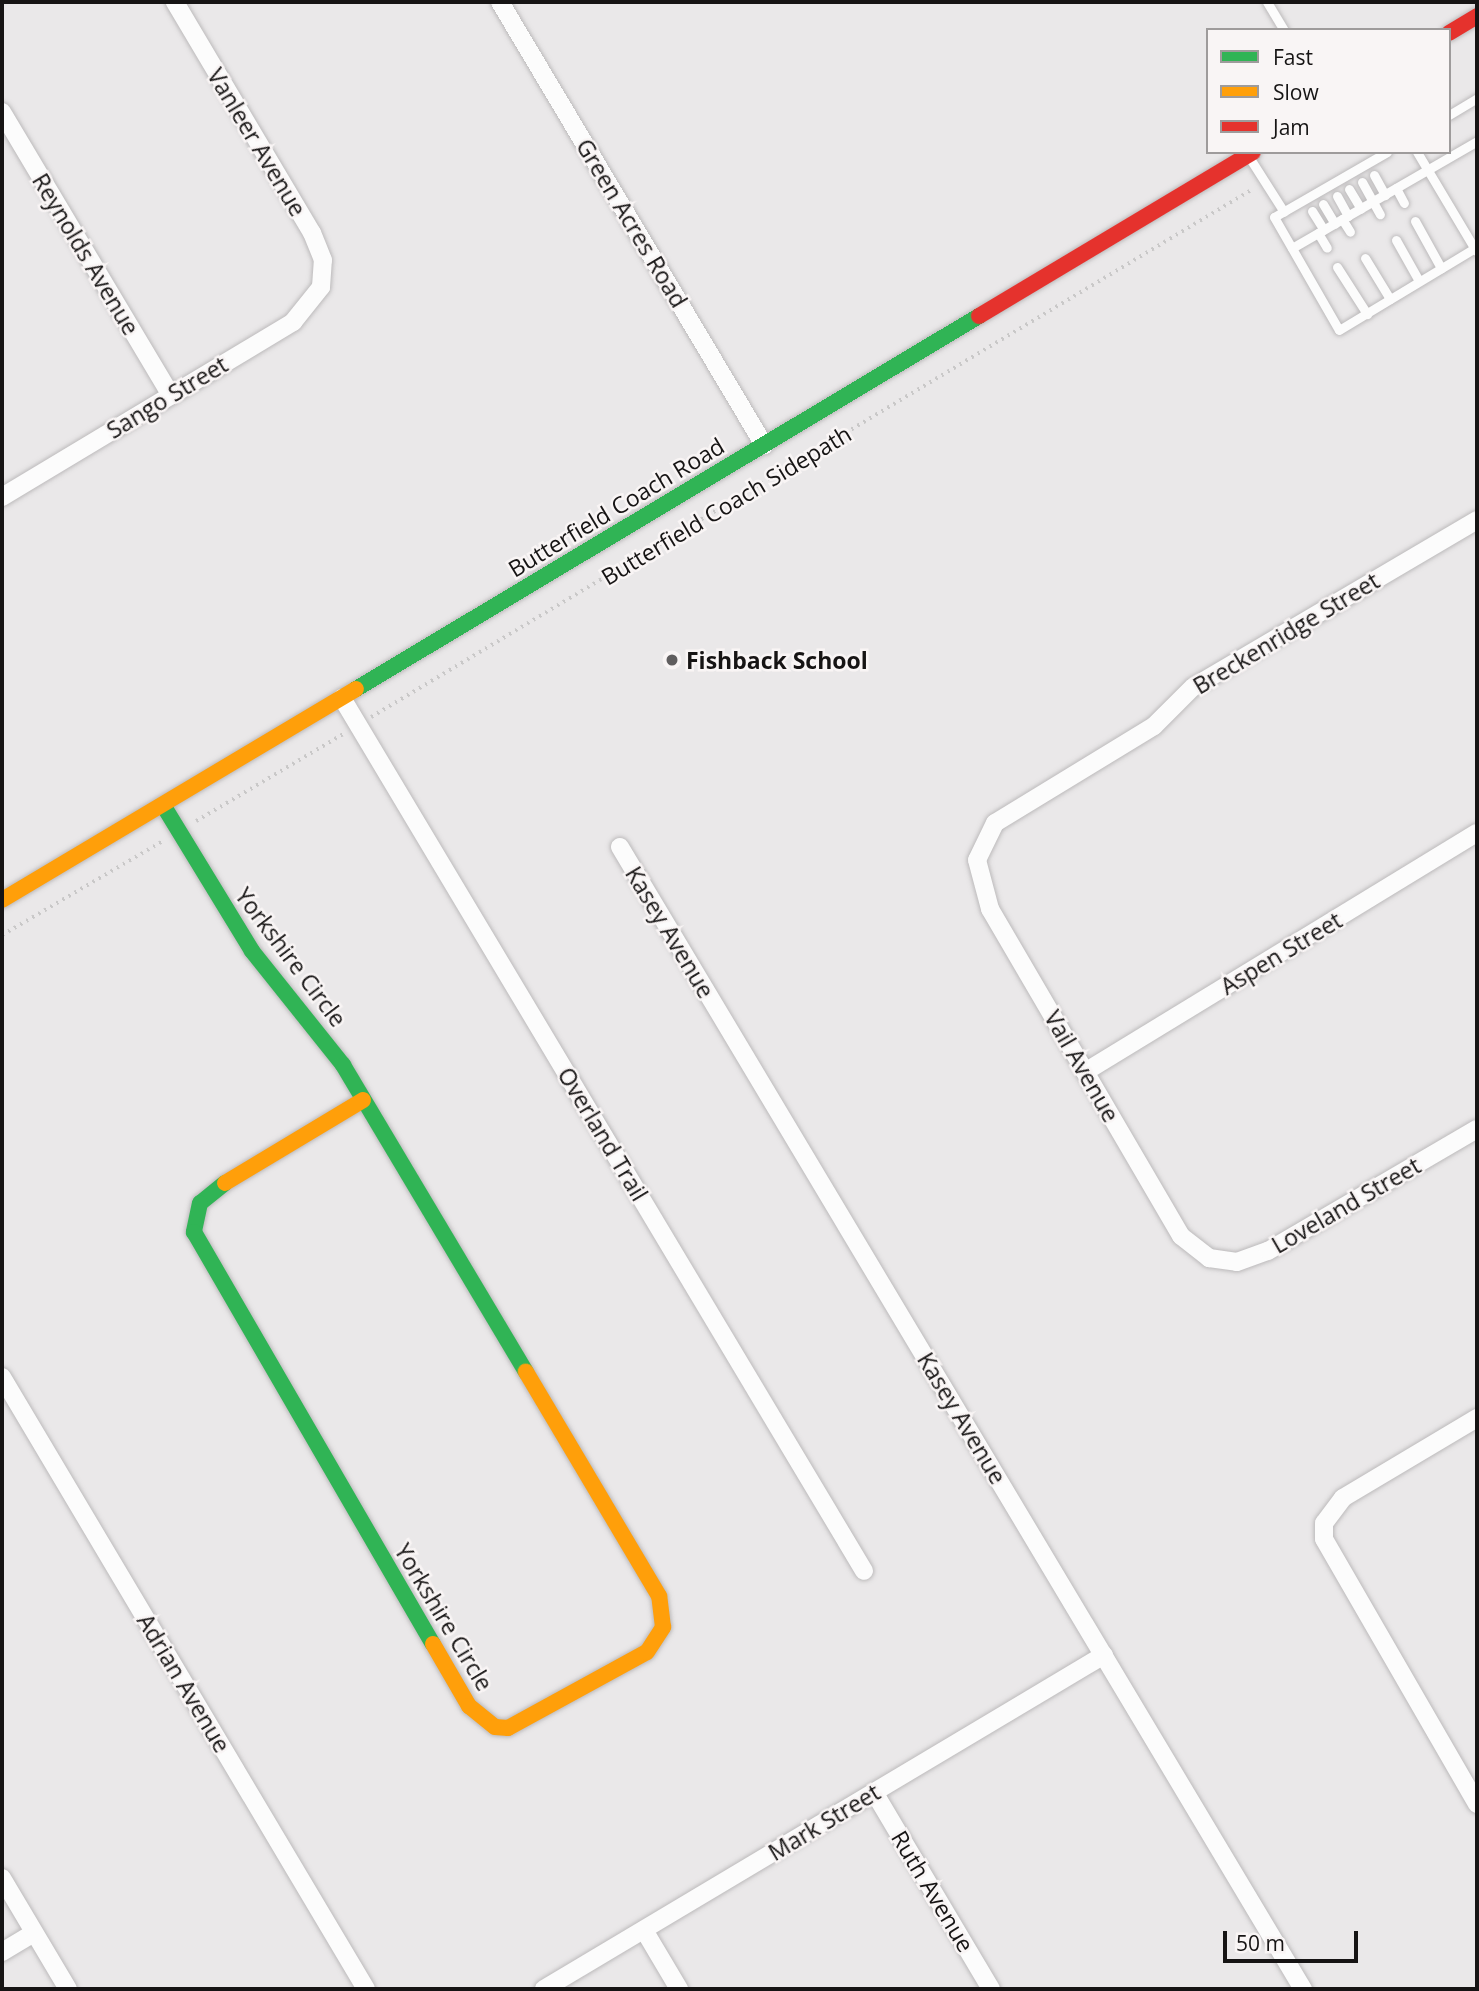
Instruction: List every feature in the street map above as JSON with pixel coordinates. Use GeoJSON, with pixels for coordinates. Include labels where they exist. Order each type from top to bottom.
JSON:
{"type":"FeatureCollection","features":[{"type":"Feature","properties":{"kind":"street","name":"Vanleer Avenue"},"geometry":{"type":"LineString","coordinates":[[175,2],[312,233],[323,260],[321,287]]}},
{"type":"Feature","properties":{"kind":"street","name":"Green Acres Road"},"geometry":{"type":"LineString","coordinates":[[500,2],[764,445]]}},
{"type":"Feature","properties":{"kind":"street"},"geometry":{"type":"LineString","coordinates":[[1451,32],[1477,16]]}},
{"type":"Feature","properties":{"kind":"street","name":"Reynolds Avenue"},"geometry":{"type":"LineString","coordinates":[[2,112],[171,395]]}},
{"type":"Feature","properties":{"kind":"street","name":"Butterfield Coach Road"},"geometry":{"type":"LineString","coordinates":[[2,900],[1250,154]]}},
{"type":"Feature","properties":{"kind":"street","name":"Sango Street"},"geometry":{"type":"LineString","coordinates":[[2,496],[293,322],[321,287]]}},
{"type":"Feature","properties":{"kind":"street","name":"Breckenridge Street"},"geometry":{"type":"LineString","coordinates":[[977,860],[995,823],[1154,726],[1193,687],[1477,520]]}},
{"type":"Feature","properties":{"kind":"street","name":"Overland Trail"},"geometry":{"type":"LineString","coordinates":[[342,698],[864,1571]]}},
{"type":"Feature","properties":{"kind":"street","name":"Yorkshire Circle"},"geometry":{"type":"LineString","coordinates":[[163,805],[252,951],[323,1038],[363,1100],[663,1612],[663,1627],[647,1652],[508,1728],[495,1727],[469,1706],[194,1232],[197,1210],[212,1191],[363,1100]]}},
{"type":"Feature","properties":{"kind":"street","name":"Aspen Street"},"geometry":{"type":"LineString","coordinates":[[1085,1072],[1477,833]]}},
{"type":"Feature","properties":{"kind":"street","name":"Kasey Avenue"},"geometry":{"type":"LineString","coordinates":[[620,847],[1303,1989]]}},
{"type":"Feature","properties":{"kind":"street","name":"Vail Avenue"},"geometry":{"type":"LineString","coordinates":[[977,860],[990,909],[1085,1072],[1181,1236],[1209,1258]]}},
{"type":"Feature","properties":{"kind":"street","name":"Loveland Street"},"geometry":{"type":"LineString","coordinates":[[1209,1258],[1237,1262],[1268,1251],[1477,1129]]}},
{"type":"Feature","properties":{"kind":"street","name":"Adrian Avenue"},"geometry":{"type":"LineString","coordinates":[[2,1377],[366,1989]]}},
{"type":"Feature","properties":{"kind":"street"},"geometry":{"type":"LineString","coordinates":[[1477,1418],[1343,1498],[1324,1522],[1329,1556],[1477,1804]]}},
{"type":"Feature","properties":{"kind":"street","name":"Mark Street"},"geometry":{"type":"LineString","coordinates":[[544,1989],[1104,1655]]}},
{"type":"Feature","properties":{"kind":"street","name":"Ruth Avenue"},"geometry":{"type":"LineString","coordinates":[[874,1792],[991,1989]]}},
{"type":"Feature","properties":{"kind":"street"},"geometry":{"type":"LineString","coordinates":[[2,1878],[68,1989]]}},
{"type":"Feature","properties":{"kind":"street"},"geometry":{"type":"LineString","coordinates":[[644,1930],[679,1989]]}},
{"type":"Feature","properties":{"kind":"street"},"geometry":{"type":"LineString","coordinates":[[2,1952],[34,1933]]}},
{"type":"Feature","properties":{"kind":"lane"},"geometry":{"type":"LineString","coordinates":[[1267,2],[1283,28]]}},
{"type":"Feature","properties":{"kind":"lane"},"geometry":{"type":"LineString","coordinates":[[1451,114],[1477,98]]}},
{"type":"Feature","properties":{"kind":"lane"},"geometry":{"type":"LineString","coordinates":[[1292,248],[1477,141]]}},
{"type":"Feature","properties":{"kind":"lane"},"geometry":{"type":"LineString","coordinates":[[1250,154],[1284,212]]}},
{"type":"Feature","properties":{"kind":"lane"},"geometry":{"type":"LineString","coordinates":[[1385,154],[1371,170],[1309,206],[1274,217],[1339,330],[1441,268],[1476,250],[1418,154]]}},
{"type":"Feature","properties":{"kind":"lane"},"geometry":{"type":"LineString","coordinates":[[1371,170],[1385,195]]}},
{"type":"Feature","properties":{"kind":"lane"},"geometry":{"type":"LineString","coordinates":[[1359,176],[1380,214]]}},
{"type":"Feature","properties":{"kind":"lane"},"geometry":{"type":"LineString","coordinates":[[1346,183],[1361,209]]}},
{"type":"Feature","properties":{"kind":"lane"},"geometry":{"type":"LineString","coordinates":[[1396,188],[1404,203]]}},
{"type":"Feature","properties":{"kind":"lane"},"geometry":{"type":"LineString","coordinates":[[1333,191],[1342,220]]}},
{"type":"Feature","properties":{"kind":"lane"},"geometry":{"type":"LineString","coordinates":[[1320,199],[1342,220],[1350,232]]}},
{"type":"Feature","properties":{"kind":"lane"},"geometry":{"type":"LineString","coordinates":[[1309,206],[1327,248]]}},
{"type":"Feature","properties":{"kind":"lane"},"geometry":{"type":"LineString","coordinates":[[1415,221],[1441,268]]}},
{"type":"Feature","properties":{"kind":"lane"},"geometry":{"type":"LineString","coordinates":[[1396,240],[1419,281]]}},
{"type":"Feature","properties":{"kind":"lane"},"geometry":{"type":"LineString","coordinates":[[1365,258],[1390,299]]}},
{"type":"Feature","properties":{"kind":"lane"},"geometry":{"type":"LineString","coordinates":[[1337,267],[1367,314]]}},
{"type":"Feature","properties":{"kind":"path","name":"Butterfield Coach Sidepath"},"geometry":{"type":"LineString","coordinates":[[360,724],[1256,187]]}},
{"type":"Feature","properties":{"kind":"path"},"geometry":{"type":"LineString","coordinates":[[195,821],[349,731]]}},
{"type":"Feature","properties":{"kind":"path"},"geometry":{"type":"LineString","coordinates":[[2,936],[161,842]]}},
{"type":"Feature","properties":{"kind":"traffic: fast"},"geometry":{"type":"LineString","coordinates":[[356,689],[979,316]]}},
{"type":"Feature","properties":{"kind":"traffic: fast"},"geometry":{"type":"LineString","coordinates":[[163,805],[252,951],[343,1065],[526,1372]]}},
{"type":"Feature","properties":{"kind":"traffic: fast"},"geometry":{"type":"LineString","coordinates":[[225,1183],[200,1203],[194,1232],[433,1644]]}},
{"type":"Feature","properties":{"kind":"traffic: slow"},"geometry":{"type":"LineString","coordinates":[[2,900],[356,689]]}},
{"type":"Feature","properties":{"kind":"traffic: slow"},"geometry":{"type":"LineString","coordinates":[[225,1183],[363,1100]]}},
{"type":"Feature","properties":{"kind":"traffic: slow"},"geometry":{"type":"LineString","coordinates":[[433,1644],[469,1706],[495,1727],[508,1728],[647,1652],[663,1627],[659,1596],[526,1372]]}},
{"type":"Feature","properties":{"kind":"traffic: jam"},"geometry":{"type":"LineString","coordinates":[[1451,32],[1477,16]]}},
{"type":"Feature","properties":{"kind":"traffic: jam"},"geometry":{"type":"LineString","coordinates":[[979,316],[1250,154]]}},
{"type":"Feature","properties":{"kind":"place","name":"Fishback School"},"geometry":{"type":"Point","coordinates":[672,660]}}]}
